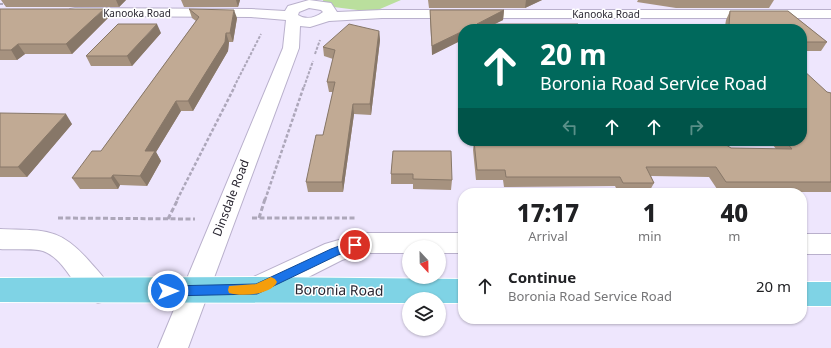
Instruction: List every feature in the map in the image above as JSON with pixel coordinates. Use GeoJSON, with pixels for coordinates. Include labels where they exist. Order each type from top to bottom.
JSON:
{"type":"FeatureCollection","features":[{"type":"Feature","properties":{"kind":"main road","name":"Boronia Road"},"geometry":{"type":"LineString","coordinates":[[0,290],[98,291],[257,289],[458,291]]}},
{"type":"Feature","properties":{"kind":"main road"},"geometry":{"type":"LineString","coordinates":[[807,294],[831,294]]}},
{"type":"Feature","properties":{"kind":"street","name":"Kanooka Road"},"geometry":{"type":"LineString","coordinates":[[63,12],[251,13],[297,10],[314,4],[322,10],[382,14],[831,14]]}},
{"type":"Feature","properties":{"kind":"street","name":"Dinsdale Road"},"geometry":{"type":"LineString","coordinates":[[173,348],[291,48],[297,10]]}},
{"type":"Feature","properties":{"kind":"street","name":"Dinsdale Road"},"geometry":{"type":"LineString","coordinates":[[291,48],[322,10]]}},
{"type":"Feature","properties":{"kind":"street"},"geometry":{"type":"LineString","coordinates":[[0,239],[47,241],[66,252],[98,291]]}},
{"type":"Feature","properties":{"kind":"street"},"geometry":{"type":"LineString","coordinates":[[257,289],[334,252],[363,243],[458,243]]}},
{"type":"Feature","properties":{"kind":"street"},"geometry":{"type":"LineString","coordinates":[[807,244],[831,244]]}},
{"type":"Feature","properties":{"kind":"path"},"geometry":{"type":"LineString","coordinates":[[168,219],[263,30]]}},
{"type":"Feature","properties":{"kind":"path"},"geometry":{"type":"LineString","coordinates":[[259,218],[320,37]]}},
{"type":"Feature","properties":{"kind":"path"},"geometry":{"type":"LineString","coordinates":[[52,218],[199,219]]}},
{"type":"Feature","properties":{"kind":"path"},"geometry":{"type":"LineString","coordinates":[[246,218],[341,218]]}},
{"type":"Feature","properties":{"kind":"green space"},"geometry":{"type":"Polygon","coordinates":[[[323,0],[401,0],[373,12],[324,6],[323,0]]]}},
{"type":"Feature","properties":{"kind":"building"},"geometry":{"type":"Polygon","coordinates":[[[0,9],[104,9],[66,44],[18,44],[11,50],[0,50],[0,9]]]}},
{"type":"Feature","properties":{"kind":"building"},"geometry":{"type":"Polygon","coordinates":[[[189,9],[234,10],[230,33],[226,33],[225,42],[188,101],[176,101],[145,151],[155,151],[140,176],[113,175],[111,178],[72,178],[92,151],[101,151],[199,17],[189,9]]]}},
{"type":"Feature","properties":{"kind":"building"},"geometry":{"type":"Polygon","coordinates":[[[430,10],[504,10],[477,24],[458,24],[458,33],[432,46],[430,10]]]}},
{"type":"Feature","properties":{"kind":"building"},"geometry":{"type":"Polygon","coordinates":[[[730,11],[788,11],[804,24],[729,24],[730,11]]]}},
{"type":"Feature","properties":{"kind":"building"},"geometry":{"type":"Polygon","coordinates":[[[118,24],[157,24],[127,56],[86,56],[118,24]]]}},
{"type":"Feature","properties":{"kind":"building"},"geometry":{"type":"Polygon","coordinates":[[[349,24],[379,31],[370,104],[353,104],[342,182],[306,182],[316,135],[323,135],[335,82],[327,82],[335,50],[323,47],[349,24]]]}},
{"type":"Feature","properties":{"kind":"building"},"geometry":{"type":"Polygon","coordinates":[[[807,26],[827,42],[807,42],[807,26]]]}},
{"type":"Feature","properties":{"kind":"building"},"geometry":{"type":"Polygon","coordinates":[[[807,74],[827,92],[831,93],[831,182],[726,182],[716,167],[646,167],[654,183],[623,183],[620,177],[506,177],[505,170],[477,170],[475,146],[728,146],[731,148],[792,149],[789,146],[807,146],[807,74]]]}},
{"type":"Feature","properties":{"kind":"building"},"geometry":{"type":"Polygon","coordinates":[[[0,113],[66,114],[18,167],[0,167],[0,113]]]}},
{"type":"Feature","properties":{"kind":"building"},"geometry":{"type":"Polygon","coordinates":[[[393,151],[451,151],[452,180],[413,179],[413,174],[391,174],[393,151]]]}},
{"type":"Feature","properties":{"kind":"slow traffic"},"geometry":{"type":"LineString","coordinates":[[233,290],[257,289],[271,282]]}},
{"type":"Feature","properties":{"kind":"route"},"geometry":{"type":"LineString","coordinates":[[168,291],[257,289],[347,246],[355,245]]}}]}
